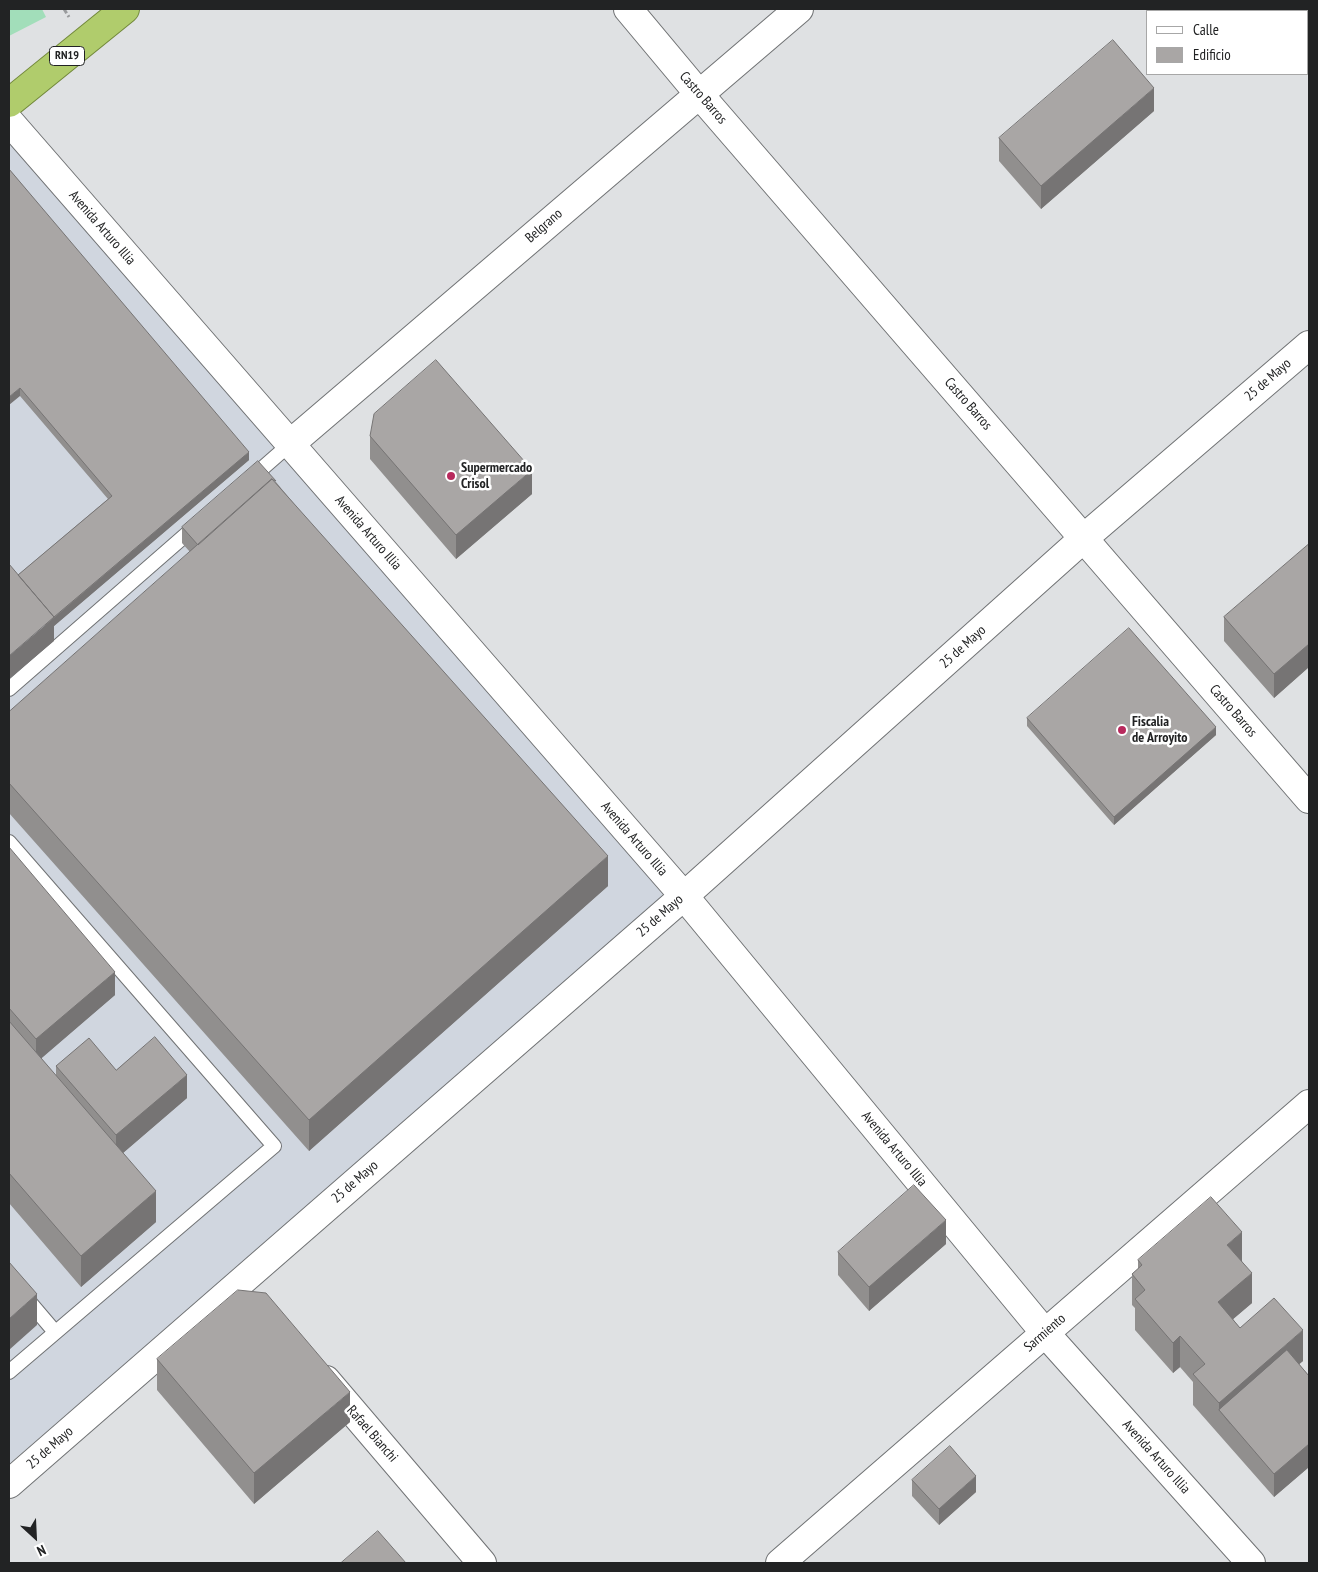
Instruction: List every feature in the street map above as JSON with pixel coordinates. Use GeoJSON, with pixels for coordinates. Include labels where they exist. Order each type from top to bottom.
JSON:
{"type":"FeatureCollection","features":[{"type":"Feature","properties":{"kind":"highway","name":"RN19"},"geometry":{"type":"LineString","coordinates":[[9,103],[124,9]]}},
{"type":"Feature","properties":{"kind":"street","name":"Castro Barros"},"geometry":{"type":"LineString","coordinates":[[628,9],[699,94],[1309,799]]}},
{"type":"Feature","properties":{"kind":"street","name":"Belgrano"},"geometry":{"type":"LineString","coordinates":[[290,444],[798,9]]}},
{"type":"Feature","properties":{"kind":"street","name":"Avenida Arturo Illia"},"geometry":{"type":"LineString","coordinates":[[9,121],[684,896],[1045,1333],[1251,1563]]}},
{"type":"Feature","properties":{"kind":"street","name":"25 de Mayo"},"geometry":{"type":"LineString","coordinates":[[9,1484],[248,1289],[1084,538],[1309,345]]}},
{"type":"Feature","properties":{"kind":"street","name":"Sarmiento"},"geometry":{"type":"LineString","coordinates":[[780,1563],[1309,1104]]}},
{"type":"Feature","properties":{"kind":"street","name":"Rafael Bianchi"},"geometry":{"type":"LineString","coordinates":[[311,1363],[482,1563]]}},
{"type":"Feature","properties":{"kind":"lane"},"geometry":{"type":"LineString","coordinates":[[238,489],[290,444]]}},
{"type":"Feature","properties":{"kind":"lane"},"geometry":{"type":"LineString","coordinates":[[9,689],[209,515]]}},
{"type":"Feature","properties":{"kind":"lane"},"geometry":{"type":"LineString","coordinates":[[9,842],[274,1146],[9,1372]]}},
{"type":"Feature","properties":{"kind":"lane"},"geometry":{"type":"LineString","coordinates":[[9,1278],[55,1332]]}},
{"type":"Feature","properties":{"kind":"shaded area"},"geometry":{"type":"Polygon","coordinates":[[[9,130],[668,895],[9,1464],[9,130]]]}},
{"type":"Feature","properties":{"kind":"green space"},"geometry":{"type":"Polygon","coordinates":[[[9,9],[42,9],[46,17],[9,36],[9,9]]]}},
{"type":"Feature","properties":{"kind":"building"},"geometry":{"type":"Polygon","coordinates":[[[1113,40],[1154,88],[1041,186],[999,138],[1113,40]]]}},
{"type":"Feature","properties":{"kind":"building"},"geometry":{"type":"Polygon","coordinates":[[[9,169],[249,452],[54,617],[18,575],[112,496],[20,388],[9,397],[9,169]]]}},
{"type":"Feature","properties":{"kind":"building","name":"Supermercado Crisol"},"geometry":{"type":"Polygon","coordinates":[[[436,360],[532,470],[456,535],[370,436],[374,414],[436,360]]]}},
{"type":"Feature","properties":{"kind":"building"},"geometry":{"type":"Polygon","coordinates":[[[258,461],[276,481],[272,479],[198,545],[182,527],[258,461]]]}},
{"type":"Feature","properties":{"kind":"building"},"geometry":{"type":"Polygon","coordinates":[[[272,479],[608,856],[309,1120],[9,783],[9,712],[272,479]]]}},
{"type":"Feature","properties":{"kind":"building"},"geometry":{"type":"Polygon","coordinates":[[[1309,544],[1309,644],[1274,674],[1224,617],[1309,544]]]}},
{"type":"Feature","properties":{"kind":"building"},"geometry":{"type":"Polygon","coordinates":[[[9,564],[54,617],[9,656],[9,564]]]}},
{"type":"Feature","properties":{"kind":"building","name":"Fiscalia de Arroyito"},"geometry":{"type":"Polygon","coordinates":[[[1129,628],[1216,727],[1114,817],[1027,718],[1129,628]]]}},
{"type":"Feature","properties":{"kind":"building"},"geometry":{"type":"Polygon","coordinates":[[[9,847],[115,972],[36,1039],[9,1008],[9,847]]]}},
{"type":"Feature","properties":{"kind":"building"},"geometry":{"type":"Polygon","coordinates":[[[9,1021],[156,1191],[81,1256],[9,1173],[9,1021]]]}},
{"type":"Feature","properties":{"kind":"building"},"geometry":{"type":"Polygon","coordinates":[[[155,1037],[187,1075],[116,1135],[56,1066],[89,1038],[116,1070],[155,1037]]]}},
{"type":"Feature","properties":{"kind":"building"},"geometry":{"type":"Polygon","coordinates":[[[914,1185],[946,1220],[869,1287],[838,1252],[914,1185]]]}},
{"type":"Feature","properties":{"kind":"building"},"geometry":{"type":"Polygon","coordinates":[[[1211,1197],[1242,1232],[1227,1245],[1252,1273],[1218,1302],[1240,1328],[1274,1298],[1303,1330],[1219,1403],[1193,1374],[1205,1364],[1180,1336],[1173,1343],[1135,1299],[1145,1290],[1132,1274],[1142,1265],[1138,1260],[1211,1197]]]}},
{"type":"Feature","properties":{"kind":"building"},"geometry":{"type":"Polygon","coordinates":[[[9,1262],[37,1294],[9,1319],[9,1262]]]}},
{"type":"Feature","properties":{"kind":"building"},"geometry":{"type":"Polygon","coordinates":[[[238,1290],[266,1293],[350,1392],[254,1473],[157,1359],[238,1290]]]}},
{"type":"Feature","properties":{"kind":"building"},"geometry":{"type":"Polygon","coordinates":[[[1287,1350],[1309,1376],[1309,1444],[1274,1474],[1219,1410],[1287,1350]]]}},
{"type":"Feature","properties":{"kind":"building"},"geometry":{"type":"Polygon","coordinates":[[[950,1446],[976,1476],[939,1509],[912,1480],[950,1446]]]}},
{"type":"Feature","properties":{"kind":"building"},"geometry":{"type":"Polygon","coordinates":[[[378,1531],[406,1563],[341,1563],[378,1531]]]}},
{"type":"Feature","properties":{"kind":"place","name":"Supermercado Crisol"},"geometry":{"type":"Point","coordinates":[451,476]}},
{"type":"Feature","properties":{"kind":"place","name":"Fiscalia de Arroyito"},"geometry":{"type":"Point","coordinates":[1122,730]}}]}
